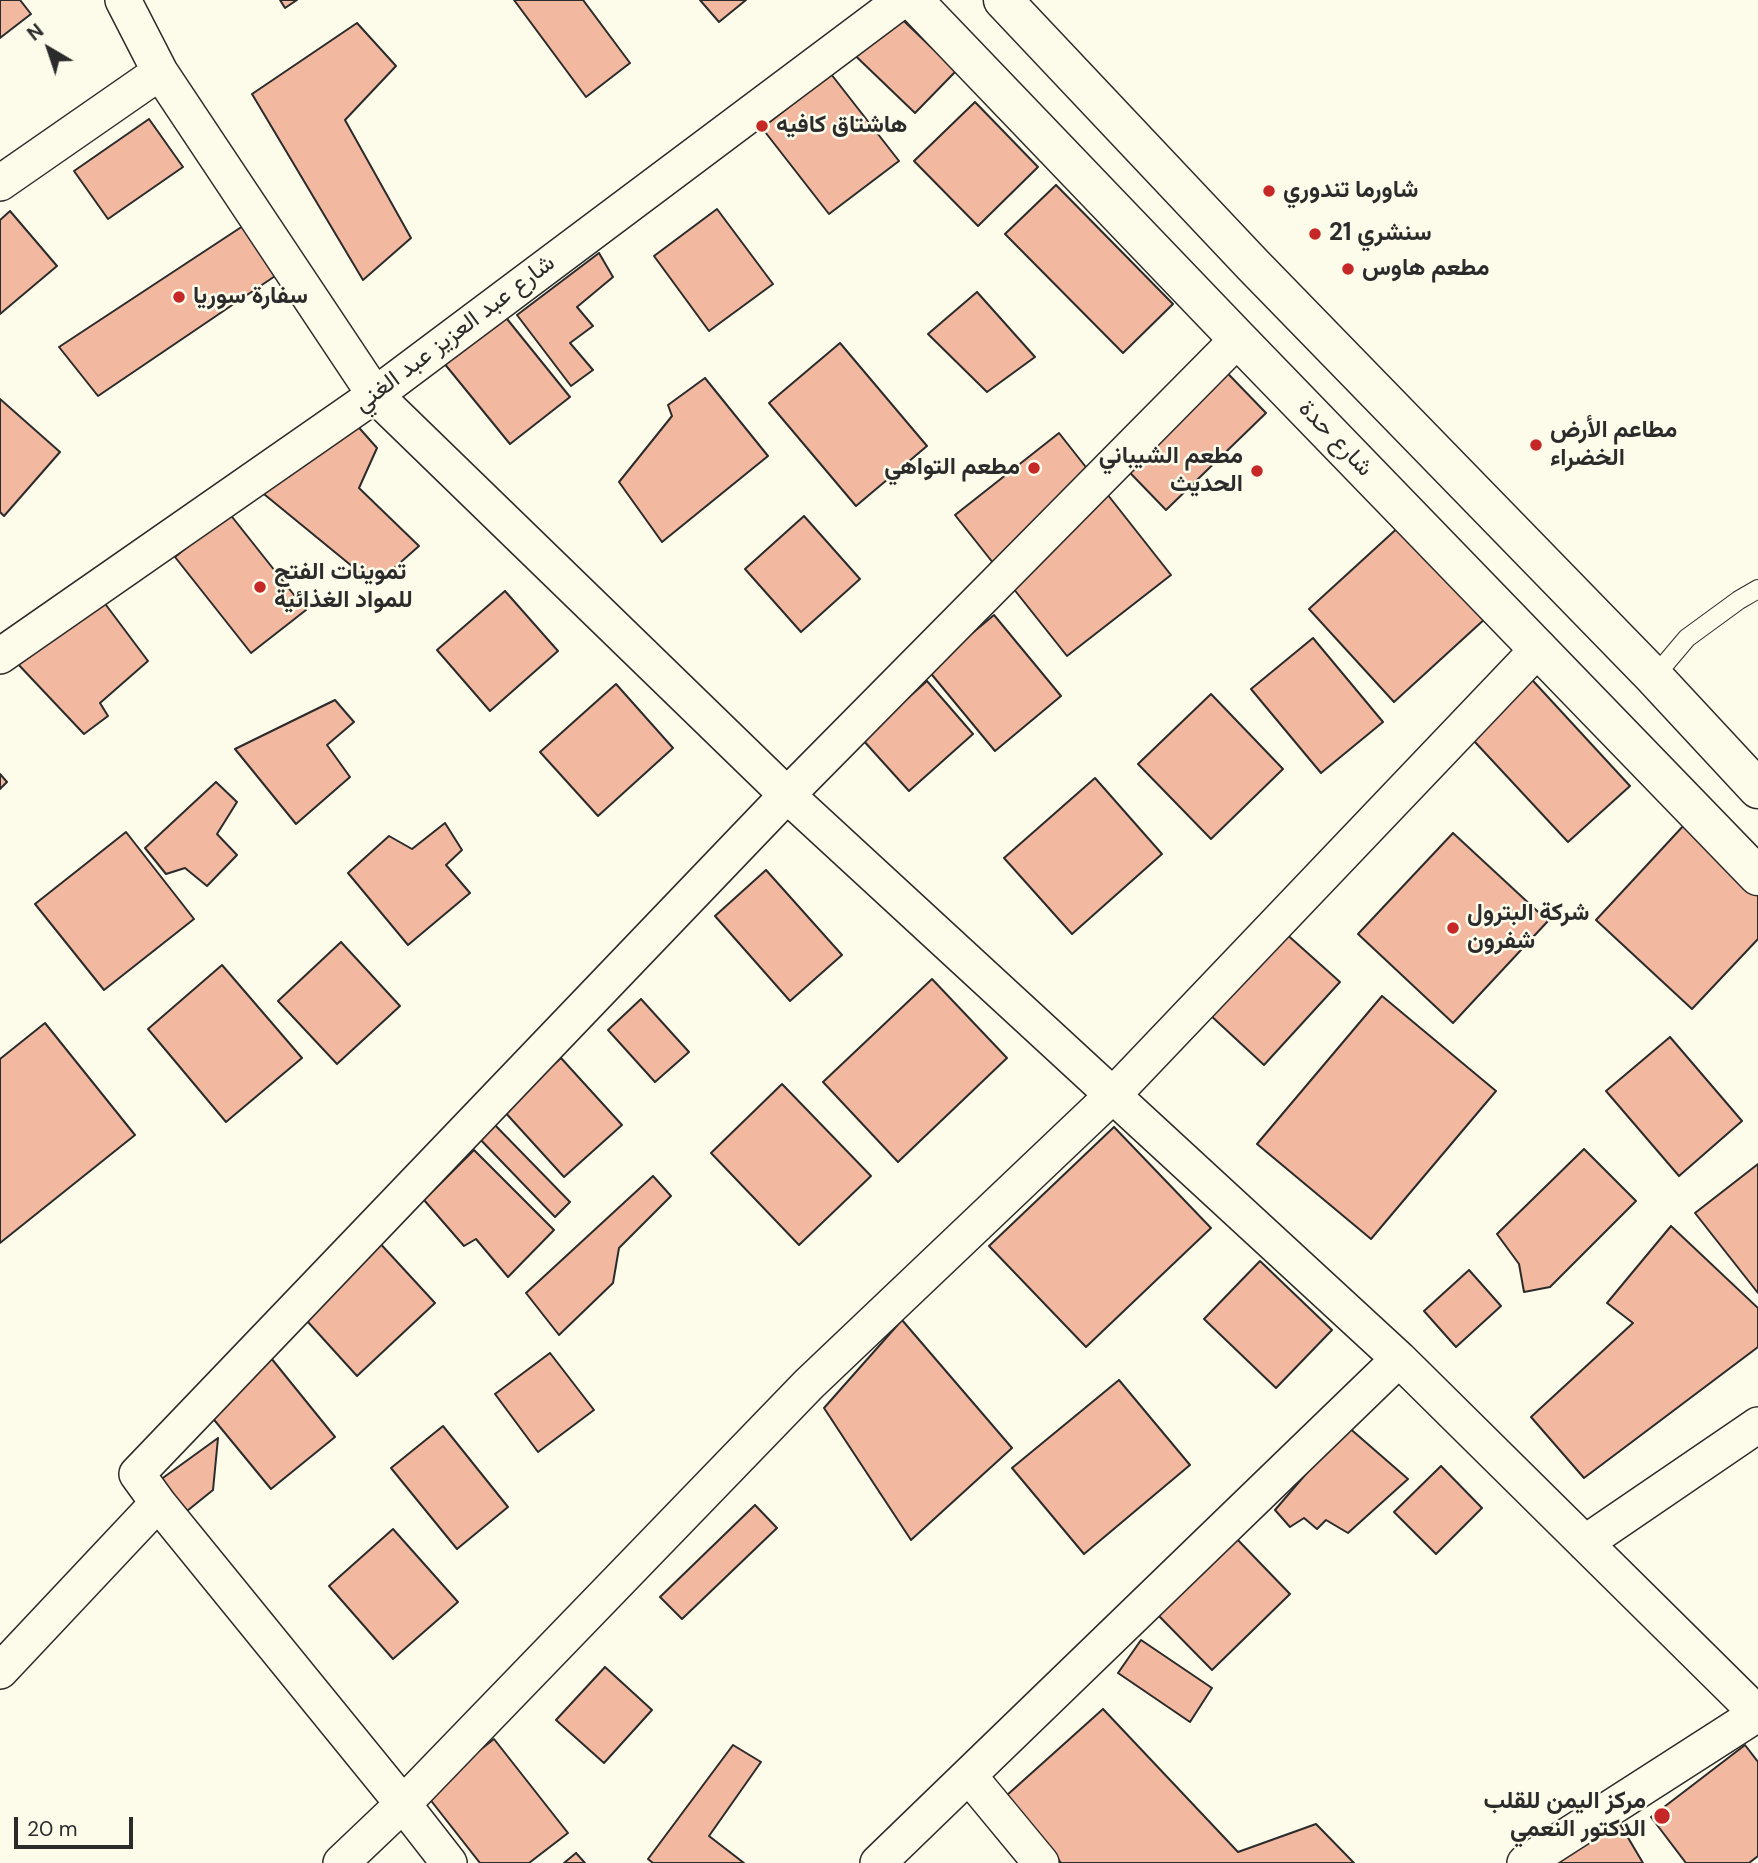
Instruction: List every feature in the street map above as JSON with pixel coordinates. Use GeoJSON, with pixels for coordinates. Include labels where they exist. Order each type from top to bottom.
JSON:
{"type":"FeatureCollection","features":[{"type":"Feature","properties":{"kind":"main road","name":"شارع حدة"},"geometry":{"type":"LineString","coordinates":[[913,0],[1758,876]]}},
{"type":"Feature","properties":{"kind":"main road"},"geometry":{"type":"LineString","coordinates":[[1003,0],[1254,265],[1654,677],[1758,789]]}},
{"type":"Feature","properties":{"kind":"street"},"geometry":{"type":"LineString","coordinates":[[123,0],[160,72],[375,395],[787,794],[1399,1359],[1758,1714],[1525,1863]]}},
{"type":"Feature","properties":{"kind":"street","name":"شارع عبد العزيز عبد الغني"},"geometry":{"type":"LineString","coordinates":[[0,656],[375,395],[902,0]]}},
{"type":"Feature","properties":{"kind":"street"},"geometry":{"type":"LineString","coordinates":[[0,183],[160,72]]}},
{"type":"Feature","properties":{"kind":"street"},"geometry":{"type":"LineString","coordinates":[[449,1863],[136,1474],[787,794],[1238,339]]}},
{"type":"Feature","properties":{"kind":"street"},"geometry":{"type":"LineString","coordinates":[[341,1863],[403,1804],[809,1384],[1113,1095],[1539,648]]}},
{"type":"Feature","properties":{"kind":"street"},"geometry":{"type":"LineString","coordinates":[[878,1863],[1399,1359]]}},
{"type":"Feature","properties":{"kind":"street"},"geometry":{"type":"LineString","coordinates":[[1585,1544],[1758,1425]]}},
{"type":"Feature","properties":{"kind":"street"},"geometry":{"type":"LineString","coordinates":[[0,1671],[158,1503]]}},
{"type":"Feature","properties":{"kind":"street"},"geometry":{"type":"LineString","coordinates":[[969,1776],[1041,1863]]}},
{"type":"Feature","properties":{"kind":"lane"},"geometry":{"type":"LineString","coordinates":[[1654,677],[1687,638],[1758,589]]}},
{"type":"Feature","properties":{"kind":"building"},"geometry":{"type":"Polygon","coordinates":[[[0,0],[20,0],[31,14],[0,38],[0,0]]]}},
{"type":"Feature","properties":{"kind":"building"},"geometry":{"type":"Polygon","coordinates":[[[280,0],[297,0],[285,8],[280,0]]]}},
{"type":"Feature","properties":{"kind":"building"},"geometry":{"type":"Polygon","coordinates":[[[514,0],[583,0],[630,63],[586,97],[514,0]]]}},
{"type":"Feature","properties":{"kind":"building"},"geometry":{"type":"Polygon","coordinates":[[[700,0],[746,0],[719,22],[700,0]]]}},
{"type":"Feature","properties":{"kind":"building"},"geometry":{"type":"Polygon","coordinates":[[[882,0],[956,71],[915,113],[840,41],[882,0]]]}},
{"type":"Feature","properties":{"kind":"building"},"geometry":{"type":"Polygon","coordinates":[[[357,23],[396,66],[345,120],[411,238],[363,280],[252,94],[357,23]]]}},
{"type":"Feature","properties":{"kind":"building"},"geometry":{"type":"Polygon","coordinates":[[[831,74],[899,161],[829,214],[762,128],[831,74]]]}},
{"type":"Feature","properties":{"kind":"building"},"geometry":{"type":"Polygon","coordinates":[[[975,102],[1038,167],[978,226],[914,161],[975,102]]]}},
{"type":"Feature","properties":{"kind":"building"},"geometry":{"type":"Polygon","coordinates":[[[149,119],[183,167],[108,219],[74,171],[149,119]]]}},
{"type":"Feature","properties":{"kind":"building"},"geometry":{"type":"Polygon","coordinates":[[[1056,185],[1173,304],[1123,353],[1005,234],[1056,185]]]}},
{"type":"Feature","properties":{"kind":"building"},"geometry":{"type":"Polygon","coordinates":[[[717,209],[773,284],[709,331],[654,256],[717,209]]]}},
{"type":"Feature","properties":{"kind":"building"},"geometry":{"type":"Polygon","coordinates":[[[10,211],[57,266],[0,314],[0,220],[10,211]]]}},
{"type":"Feature","properties":{"kind":"building"},"geometry":{"type":"Polygon","coordinates":[[[249,222],[281,272],[98,396],[59,347],[249,222]]]}},
{"type":"Feature","properties":{"kind":"building"},"geometry":{"type":"Polygon","coordinates":[[[599,253],[613,277],[577,307],[593,326],[570,343],[593,370],[571,386],[517,315],[599,253]]]}},
{"type":"Feature","properties":{"kind":"building"},"geometry":{"type":"Polygon","coordinates":[[[977,292],[1035,357],[987,392],[928,334],[977,292]]]}},
{"type":"Feature","properties":{"kind":"building"},"geometry":{"type":"Polygon","coordinates":[[[499,309],[570,397],[510,444],[439,357],[499,309]]]}},
{"type":"Feature","properties":{"kind":"building"},"geometry":{"type":"Polygon","coordinates":[[[840,343],[927,446],[856,506],[769,403],[840,343]]]}},
{"type":"Feature","properties":{"kind":"building"},"geometry":{"type":"Polygon","coordinates":[[[1207,352],[1266,413],[1166,510],[1107,449],[1207,352]]]}},
{"type":"Feature","properties":{"kind":"building"},"geometry":{"type":"Polygon","coordinates":[[[705,378],[768,456],[662,542],[619,482],[672,416],[668,405],[705,378]]]}},
{"type":"Feature","properties":{"kind":"building"},"geometry":{"type":"Polygon","coordinates":[[[0,399],[60,452],[4,516],[0,512],[0,399]]]}},
{"type":"Feature","properties":{"kind":"building"},"geometry":{"type":"Polygon","coordinates":[[[354,422],[377,448],[359,488],[419,546],[375,585],[259,490],[354,422]]]}},
{"type":"Feature","properties":{"kind":"building"},"geometry":{"type":"Polygon","coordinates":[[[1059,433],[1171,575],[1067,656],[955,515],[1059,433]]]}},
{"type":"Feature","properties":{"kind":"building"},"geometry":{"type":"Polygon","coordinates":[[[229,513],[306,610],[251,653],[175,557],[229,513]]]}},
{"type":"Feature","properties":{"kind":"building"},"geometry":{"type":"Polygon","coordinates":[[[804,516],[860,579],[801,632],[745,569],[804,516]]]}},
{"type":"Feature","properties":{"kind":"building"},"geometry":{"type":"Polygon","coordinates":[[[1402,524],[1487,617],[1394,702],[1309,609],[1402,524]]]}},
{"type":"Feature","properties":{"kind":"building"},"geometry":{"type":"Polygon","coordinates":[[[505,591],[558,651],[490,711],[437,650],[505,591]]]}},
{"type":"Feature","properties":{"kind":"building"},"geometry":{"type":"Polygon","coordinates":[[[100,597],[148,661],[100,703],[108,716],[84,734],[16,662],[100,597]]]}},
{"type":"Feature","properties":{"kind":"building"},"geometry":{"type":"Polygon","coordinates":[[[994,615],[1061,696],[995,751],[928,670],[994,615]]]}},
{"type":"Feature","properties":{"kind":"building"},"geometry":{"type":"Polygon","coordinates":[[[1313,638],[1383,722],[1321,773],[1251,689],[1313,638]]]}},
{"type":"Feature","properties":{"kind":"building"},"geometry":{"type":"Polygon","coordinates":[[[1523,670],[1630,786],[1568,842],[1461,727],[1523,670]]]}},
{"type":"Feature","properties":{"kind":"building"},"geometry":{"type":"Polygon","coordinates":[[[927,681],[973,734],[909,791],[862,739],[927,681]]]}},
{"type":"Feature","properties":{"kind":"building"},"geometry":{"type":"Polygon","coordinates":[[[616,684],[673,748],[598,816],[540,752],[616,684]]]}},
{"type":"Feature","properties":{"kind":"building"},"geometry":{"type":"Polygon","coordinates":[[[1211,694],[1283,769],[1211,839],[1138,764],[1211,694]]]}},
{"type":"Feature","properties":{"kind":"building"},"geometry":{"type":"Polygon","coordinates":[[[335,700],[354,722],[327,745],[350,777],[296,824],[235,749],[335,700]]]}},
{"type":"Feature","properties":{"kind":"building"},"geometry":{"type":"Polygon","coordinates":[[[0,774],[7,782],[0,789],[0,774]]]}},
{"type":"Feature","properties":{"kind":"building"},"geometry":{"type":"Polygon","coordinates":[[[1095,778],[1162,854],[1072,934],[1004,858],[1095,778]]]}},
{"type":"Feature","properties":{"kind":"building"},"geometry":{"type":"Polygon","coordinates":[[[216,782],[237,802],[217,834],[237,855],[207,886],[185,868],[166,874],[145,848],[216,782]]]}},
{"type":"Feature","properties":{"kind":"building"},"geometry":{"type":"Polygon","coordinates":[[[445,823],[462,850],[446,865],[470,893],[408,945],[348,873],[389,836],[412,849],[445,823]]]}},
{"type":"Feature","properties":{"kind":"building"},"geometry":{"type":"Polygon","coordinates":[[[1685,824],[1758,891],[1758,939],[1692,1009],[1596,920],[1685,824]]]}},
{"type":"Feature","properties":{"kind":"building"},"geometry":{"type":"Polygon","coordinates":[[[126,832],[194,919],[104,990],[35,904],[126,832]]]}},
{"type":"Feature","properties":{"kind":"building","name":"شركة البترول شفرون"},"geometry":{"type":"Polygon","coordinates":[[[1453,833],[1548,921],[1453,1023],[1358,934],[1453,833]]]}},
{"type":"Feature","properties":{"kind":"building"},"geometry":{"type":"Polygon","coordinates":[[[766,870],[842,955],[790,1001],[715,916],[766,870]]]}},
{"type":"Feature","properties":{"kind":"building"},"geometry":{"type":"Polygon","coordinates":[[[1283,931],[1340,982],[1264,1065],[1208,1013],[1283,931]]]}},
{"type":"Feature","properties":{"kind":"building"},"geometry":{"type":"Polygon","coordinates":[[[341,942],[400,1006],[337,1064],[278,1001],[341,942]]]}},
{"type":"Feature","properties":{"kind":"building"},"geometry":{"type":"Polygon","coordinates":[[[222,965],[302,1058],[226,1122],[148,1029],[222,965]]]}},
{"type":"Feature","properties":{"kind":"building"},"geometry":{"type":"Polygon","coordinates":[[[932,979],[1007,1058],[898,1162],[823,1082],[932,979]]]}},
{"type":"Feature","properties":{"kind":"building"},"geometry":{"type":"Polygon","coordinates":[[[1382,996],[1496,1091],[1371,1239],[1257,1144],[1382,996]]]}},
{"type":"Feature","properties":{"kind":"building"},"geometry":{"type":"Polygon","coordinates":[[[641,999],[689,1052],[655,1082],[608,1030],[641,999]]]}},
{"type":"Feature","properties":{"kind":"building"},"geometry":{"type":"Polygon","coordinates":[[[45,1023],[135,1135],[0,1243],[0,1059],[45,1023]]]}},
{"type":"Feature","properties":{"kind":"building"},"geometry":{"type":"Polygon","coordinates":[[[1670,1037],[1742,1121],[1679,1176],[1606,1091],[1670,1037]]]}},
{"type":"Feature","properties":{"kind":"building"},"geometry":{"type":"Polygon","coordinates":[[[561,1058],[622,1125],[564,1177],[503,1110],[561,1058]]]}},
{"type":"Feature","properties":{"kind":"building"},"geometry":{"type":"Polygon","coordinates":[[[782,1084],[871,1176],[799,1245],[711,1153],[782,1084]]]}},
{"type":"Feature","properties":{"kind":"building"},"geometry":{"type":"Polygon","coordinates":[[[491,1121],[570,1202],[555,1217],[476,1135],[491,1121]]]}},
{"type":"Feature","properties":{"kind":"building"},"geometry":{"type":"Polygon","coordinates":[[[1114,1127],[1211,1228],[1086,1347],[989,1246],[1114,1127]]]}},
{"type":"Feature","properties":{"kind":"building"},"geometry":{"type":"Polygon","coordinates":[[[1584,1149],[1636,1201],[1550,1287],[1524,1292],[1519,1264],[1497,1234],[1584,1149]]]}},
{"type":"Feature","properties":{"kind":"building"},"geometry":{"type":"Polygon","coordinates":[[[474,1150],[554,1230],[508,1277],[476,1239],[464,1246],[424,1200],[474,1150]]]}},
{"type":"Feature","properties":{"kind":"building"},"geometry":{"type":"Polygon","coordinates":[[[1758,1164],[1758,1293],[1695,1213],[1758,1164]]]}},
{"type":"Feature","properties":{"kind":"building"},"geometry":{"type":"Polygon","coordinates":[[[653,1176],[671,1196],[619,1248],[613,1283],[559,1335],[526,1293],[653,1176]]]}},
{"type":"Feature","properties":{"kind":"building"},"geometry":{"type":"Polygon","coordinates":[[[1671,1226],[1758,1308],[1758,1347],[1584,1478],[1531,1417],[1633,1323],[1607,1303],[1671,1226]]]}},
{"type":"Feature","properties":{"kind":"building"},"geometry":{"type":"Polygon","coordinates":[[[376,1239],[435,1303],[357,1376],[298,1311],[376,1239]]]}},
{"type":"Feature","properties":{"kind":"building"},"geometry":{"type":"Polygon","coordinates":[[[1260,1261],[1332,1330],[1276,1388],[1204,1319],[1260,1261]]]}},
{"type":"Feature","properties":{"kind":"building"},"geometry":{"type":"Polygon","coordinates":[[[1469,1270],[1501,1306],[1456,1347],[1424,1311],[1469,1270]]]}},
{"type":"Feature","properties":{"kind":"building"},"geometry":{"type":"Polygon","coordinates":[[[902,1320],[1012,1448],[911,1540],[824,1408],[902,1320]]]}},
{"type":"Feature","properties":{"kind":"building"},"geometry":{"type":"Polygon","coordinates":[[[550,1353],[594,1410],[538,1452],[495,1394],[550,1353]]]}},
{"type":"Feature","properties":{"kind":"building"},"geometry":{"type":"Polygon","coordinates":[[[271,1358],[335,1437],[271,1489],[206,1410],[271,1358]]]}},
{"type":"Feature","properties":{"kind":"building"},"geometry":{"type":"Polygon","coordinates":[[[1119,1380],[1190,1465],[1084,1554],[1012,1468],[1119,1380]]]}},
{"type":"Feature","properties":{"kind":"building"},"geometry":{"type":"Polygon","coordinates":[[[443,1426],[508,1507],[457,1549],[391,1468],[443,1426]]]}},
{"type":"Feature","properties":{"kind":"building"},"geometry":{"type":"Polygon","coordinates":[[[1347,1426],[1408,1479],[1348,1533],[1326,1520],[1317,1529],[1304,1518],[1290,1527],[1275,1510],[1347,1426]]]}},
{"type":"Feature","properties":{"kind":"building"},"geometry":{"type":"Polygon","coordinates":[[[218,1438],[213,1490],[187,1511],[160,1480],[218,1438]]]}},
{"type":"Feature","properties":{"kind":"building"},"geometry":{"type":"Polygon","coordinates":[[[1441,1466],[1482,1508],[1436,1554],[1394,1512],[1441,1466]]]}},
{"type":"Feature","properties":{"kind":"building"},"geometry":{"type":"Polygon","coordinates":[[[755,1505],[777,1528],[682,1619],[660,1597],[755,1505]]]}},
{"type":"Feature","properties":{"kind":"building"},"geometry":{"type":"Polygon","coordinates":[[[393,1529],[458,1602],[393,1659],[329,1586],[393,1529]]]}},
{"type":"Feature","properties":{"kind":"building"},"geometry":{"type":"Polygon","coordinates":[[[1235,1537],[1290,1594],[1212,1670],[1157,1614],[1235,1537]]]}},
{"type":"Feature","properties":{"kind":"building"},"geometry":{"type":"Polygon","coordinates":[[[1141,1640],[1212,1688],[1190,1722],[1118,1673],[1141,1640]]]}},
{"type":"Feature","properties":{"kind":"building"},"geometry":{"type":"Polygon","coordinates":[[[605,1667],[652,1710],[604,1763],[556,1720],[605,1667]]]}},
{"type":"Feature","properties":{"kind":"building"},"geometry":{"type":"Polygon","coordinates":[[[1103,1709],[1238,1852],[1316,1824],[1354,1863],[1061,1863],[1006,1796],[1103,1709]]]}},
{"type":"Feature","properties":{"kind":"building"},"geometry":{"type":"Polygon","coordinates":[[[494,1739],[568,1833],[529,1863],[480,1863],[425,1793],[494,1739]]]}},
{"type":"Feature","properties":{"kind":"building"},"geometry":{"type":"Polygon","coordinates":[[[733,1745],[761,1762],[709,1836],[744,1863],[653,1863],[648,1859],[733,1745]]]}},
{"type":"Feature","properties":{"kind":"building"},"geometry":{"type":"Polygon","coordinates":[[[1745,1745],[1758,1762],[1758,1856],[1749,1863],[1686,1863],[1651,1817],[1745,1745]]]}},
{"type":"Feature","properties":{"kind":"building"},"geometry":{"type":"Polygon","coordinates":[[[1614,1814],[1643,1863],[1551,1863],[1614,1814]]]}},
{"type":"Feature","properties":{"kind":"building"},"geometry":{"type":"Polygon","coordinates":[[[576,1853],[585,1863],[564,1863],[576,1853]]]}},
{"type":"Feature","properties":{"kind":"place","name":"هاشتاق كافيه"},"geometry":{"type":"Point","coordinates":[762,126]}},
{"type":"Feature","properties":{"kind":"place","name":"شاورما تندوري"},"geometry":{"type":"Point","coordinates":[1269,191]}},
{"type":"Feature","properties":{"kind":"place","name":"21 سنشري"},"geometry":{"type":"Point","coordinates":[1315,234]}},
{"type":"Feature","properties":{"kind":"place","name":"مطعم هاوس"},"geometry":{"type":"Point","coordinates":[1348,269]}},
{"type":"Feature","properties":{"kind":"place","name":"سفارة سوريا"},"geometry":{"type":"Point","coordinates":[179,297]}},
{"type":"Feature","properties":{"kind":"place","name":"مطاعم الأرض الخضراء"},"geometry":{"type":"Point","coordinates":[1536,445]}},
{"type":"Feature","properties":{"kind":"place","name":"مطعم التواهي"},"geometry":{"type":"Point","coordinates":[1034,468]}},
{"type":"Feature","properties":{"kind":"place","name":"مطعم الشيباني الحديث"},"geometry":{"type":"Point","coordinates":[1257,471]}},
{"type":"Feature","properties":{"kind":"place","name":"تموينات الفتح للمواد الغذائية"},"geometry":{"type":"Point","coordinates":[260,587]}},
{"type":"Feature","properties":{"kind":"place","name":"شركة البترول شفرون"},"geometry":{"type":"Point","coordinates":[1453,928]}},
{"type":"Feature","properties":{"kind":"place","name":"مركز اليمن للقلب الدكتور النعمي"},"geometry":{"type":"Point","coordinates":[1662,1816]}}]}
